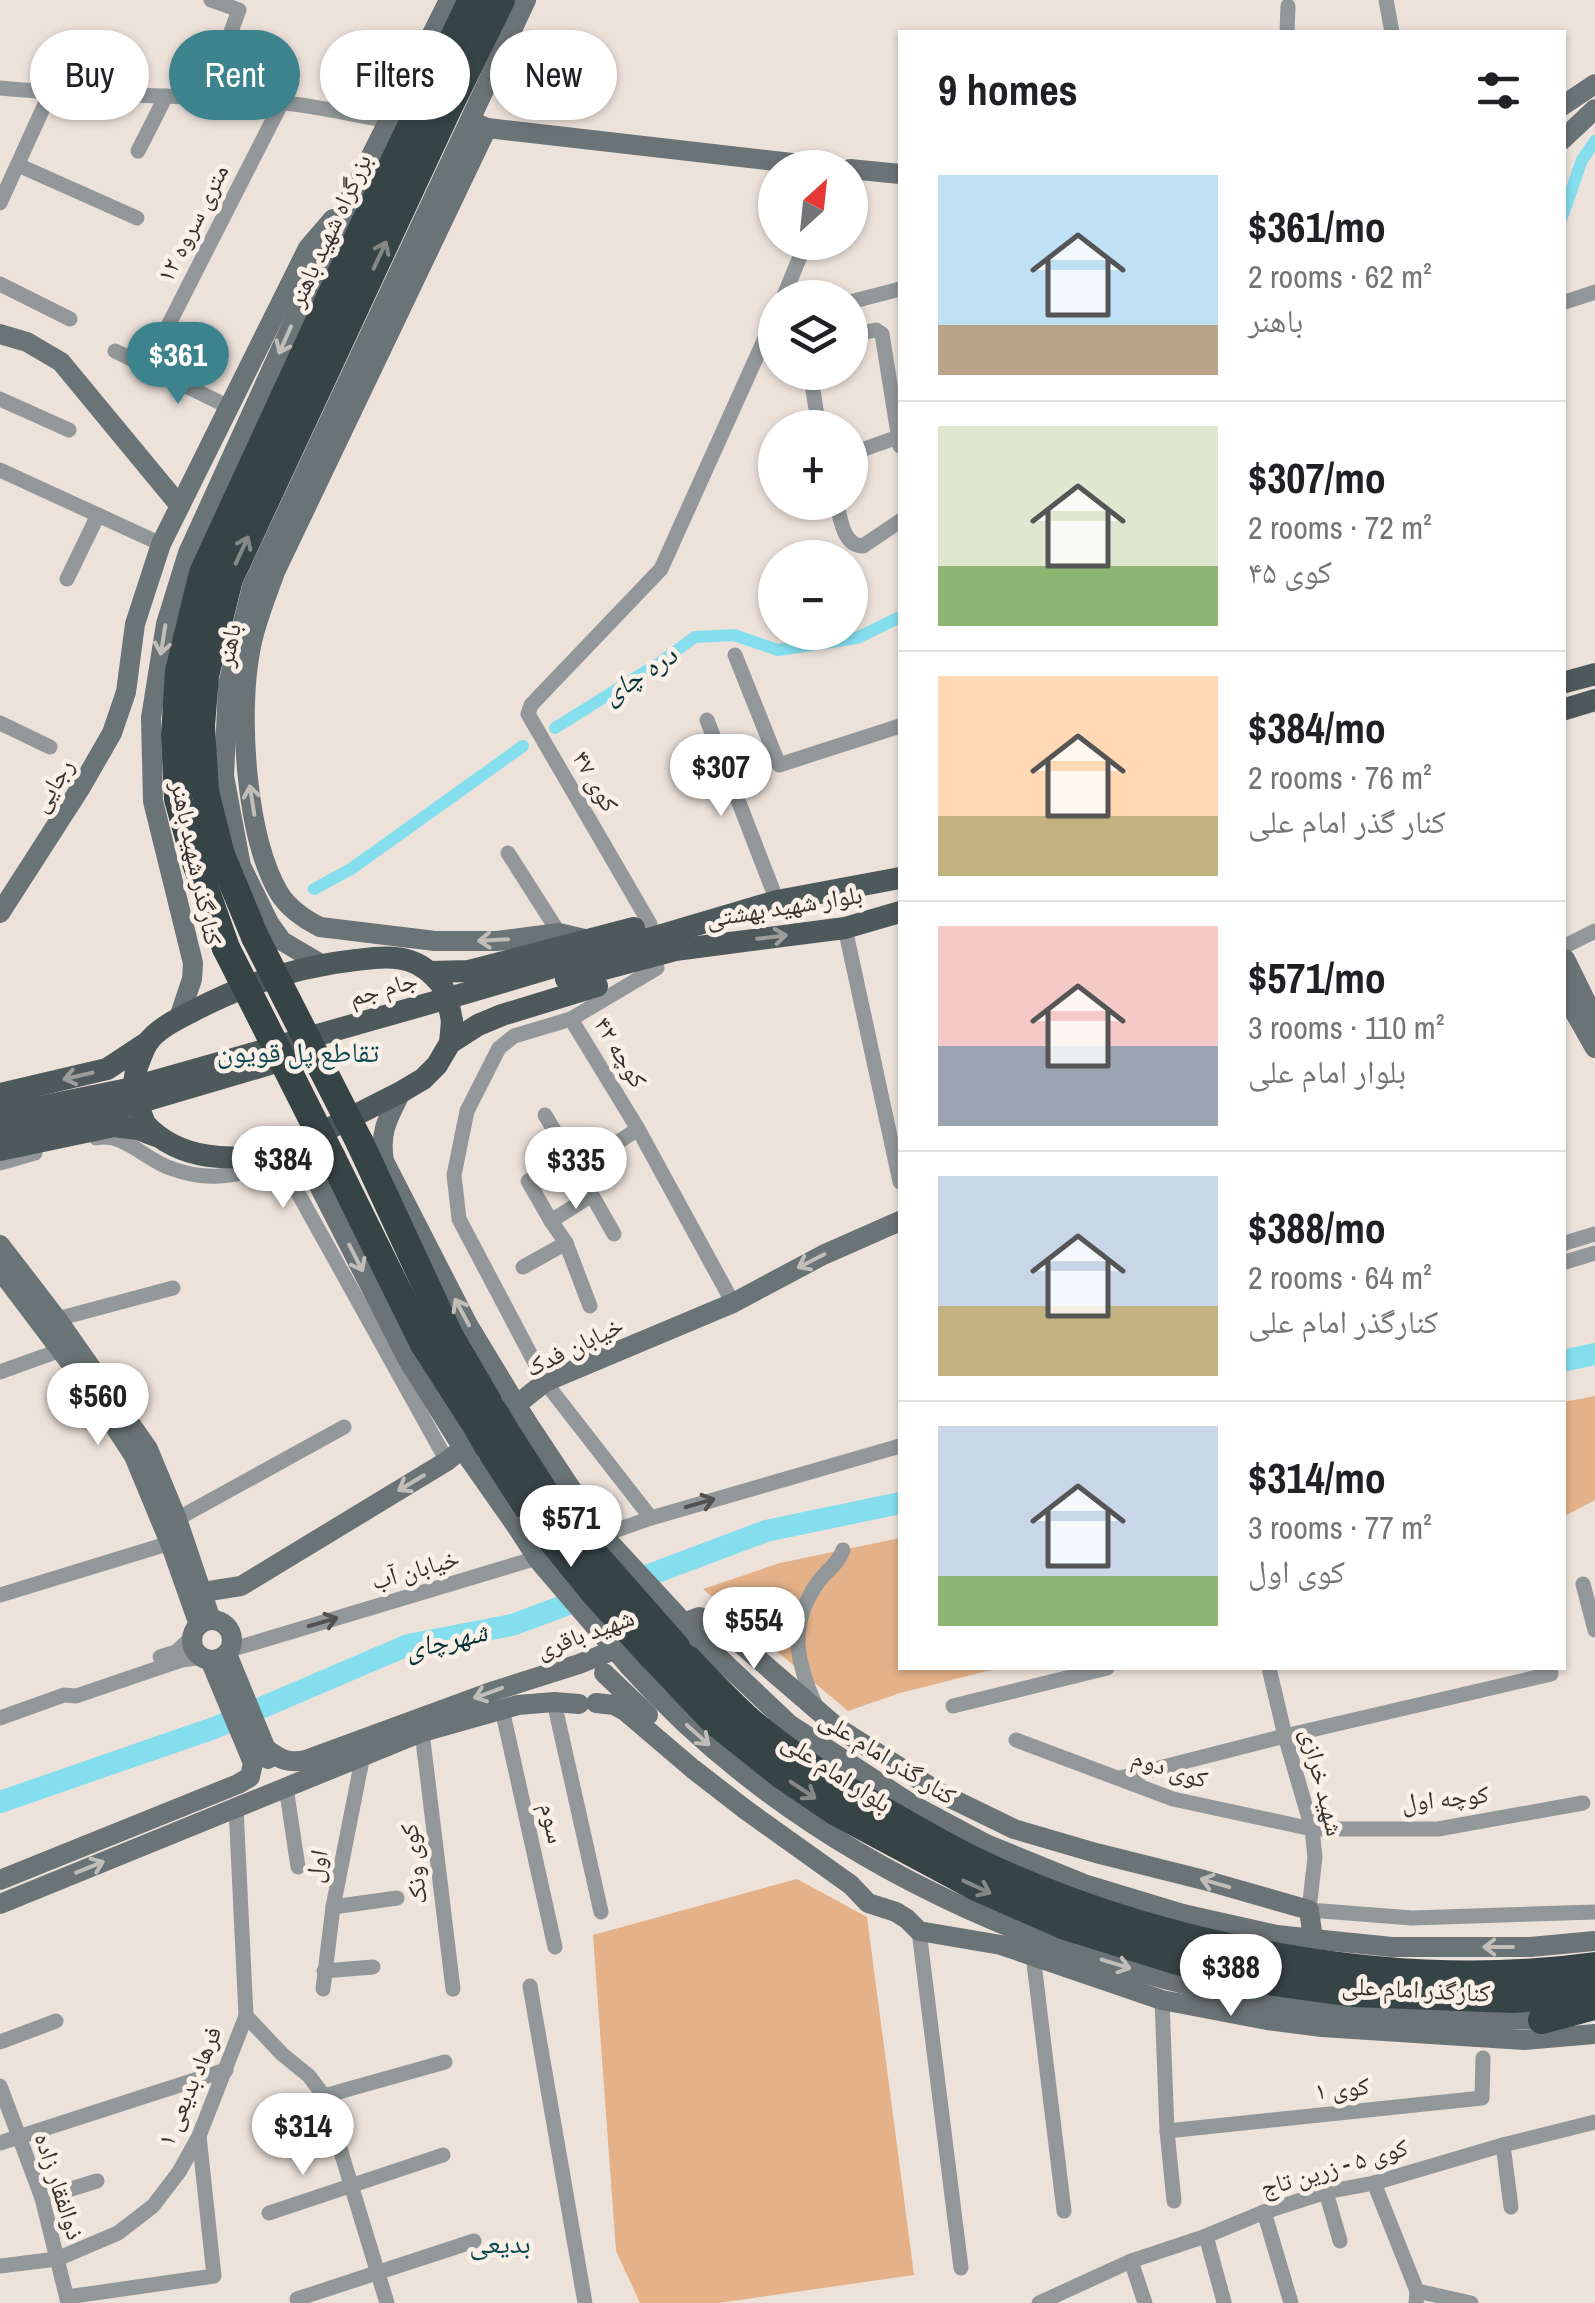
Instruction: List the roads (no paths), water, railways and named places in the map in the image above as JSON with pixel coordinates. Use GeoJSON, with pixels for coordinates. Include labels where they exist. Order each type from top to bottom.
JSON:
{"type":"FeatureCollection","features":[{"type":"Feature","properties":{"kind":"highway","name":"بزرگراه شهید باهنر"},"geometry":{"type":"LineString","coordinates":[[332,1158],[226,948],[196,864],[178,798],[175,735],[179,671],[203,573],[356,212],[472,0]]}},
{"type":"Feature","properties":{"kind":"highway","name":"بلوار امام علی"},"geometry":{"type":"LineString","coordinates":[[491,1428],[360,1143],[255,938],[221,855],[205,792],[201,726],[205,676],[229,579],[501,0]]}},
{"type":"Feature","properties":{"kind":"highway","name":"بلوار امام علی"},"geometry":{"type":"LineString","coordinates":[[332,1158],[424,1344],[491,1428],[593,1591],[746,1718],[849,1792],[981,1864],[1075,1903],[1179,1934],[1330,1966],[1454,1974],[1595,1966]]}},
{"type":"Feature","properties":{"kind":"highway","name":"بلوار امام علی"},"geometry":{"type":"LineString","coordinates":[[669,1654],[714,1721],[783,1776],[836,1812],[976,1887],[1065,1926],[1268,1982],[1353,1993],[1514,1999],[1595,1992]]}},
{"type":"Feature","properties":{"kind":"highway"},"geometry":{"type":"LineString","coordinates":[[1542,2020],[1595,2006]]}},
{"type":"Feature","properties":{"kind":"main road"},"geometry":{"type":"LineString","coordinates":[[1566,682],[1595,674]]}},
{"type":"Feature","properties":{"kind":"main road"},"geometry":{"type":"LineString","coordinates":[[1566,709],[1595,700]]}},
{"type":"Feature","properties":{"kind":"main road","name":"بلوار شهید بهشتی"},"geometry":{"type":"LineString","coordinates":[[777,901],[898,878]]}},
{"type":"Feature","properties":{"kind":"main road","name":"جام جم"},"geometry":{"type":"LineString","coordinates":[[0,1133],[124,1107],[470,1005],[678,940],[777,901]]}},
{"type":"Feature","properties":{"kind":"main road","name":"بلوار شهید بهشتی"},"geometry":{"type":"LineString","coordinates":[[678,940],[845,928],[898,913]]}},
{"type":"Feature","properties":{"kind":"main road"},"geometry":{"type":"LineString","coordinates":[[436,978],[650,924],[678,940],[656,968],[451,1032]]}},
{"type":"Feature","properties":{"kind":"main road","name":"جام جم"},"geometry":{"type":"LineString","coordinates":[[0,1115],[122,1090],[678,940]]}},
{"type":"Feature","properties":{"kind":"main road"},"geometry":{"type":"LineString","coordinates":[[0,1094],[107,1070],[179,1018],[228,993],[291,970],[396,958],[412,961],[436,978],[447,996],[451,1032],[437,1065],[423,1079],[280,1153],[222,1158],[188,1153],[151,1130],[114,1126],[0,1150]]}},
{"type":"Feature","properties":{"kind":"main road"},"geometry":{"type":"LineString","coordinates":[[148,1042],[135,1074],[134,1092],[151,1130]]}},
{"type":"Feature","properties":{"kind":"street"},"geometry":{"type":"LineString","coordinates":[[211,0],[239,10],[232,30]]}},
{"type":"Feature","properties":{"kind":"street","name":"کنارگذر شهید باهنر"},"geometry":{"type":"LineString","coordinates":[[179,1018],[193,963],[154,802],[150,718],[166,624],[188,553],[356,212],[390,121],[449,0]]}},
{"type":"Feature","properties":{"kind":"street","name":"کنارگذر شهید باهنر"},"geometry":{"type":"LineString","coordinates":[[320,964],[282,942],[241,866],[224,776],[228,684],[252,587],[479,124],[526,0]]}},
{"type":"Feature","properties":{"kind":"street"},"geometry":{"type":"LineString","coordinates":[[1386,0],[1392,30]]}},
{"type":"Feature","properties":{"kind":"street"},"geometry":{"type":"LineString","coordinates":[[1287,30],[1288,6]]}},
{"type":"Feature","properties":{"kind":"street"},"geometry":{"type":"LineString","coordinates":[[1566,103],[1595,84]]}},
{"type":"Feature","properties":{"kind":"street"},"geometry":{"type":"LineString","coordinates":[[0,88],[30,91]]}},
{"type":"Feature","properties":{"kind":"street"},"geometry":{"type":"LineString","coordinates":[[149,96],[169,96]]}},
{"type":"Feature","properties":{"kind":"street"},"geometry":{"type":"LineString","coordinates":[[138,150],[166,96]]}},
{"type":"Feature","properties":{"kind":"street"},"geometry":{"type":"LineString","coordinates":[[300,105],[390,121]]}},
{"type":"Feature","properties":{"kind":"street"},"geometry":{"type":"LineString","coordinates":[[1566,136],[1595,109]]}},
{"type":"Feature","properties":{"kind":"street"},"geometry":{"type":"LineString","coordinates":[[0,203],[38,120]]}},
{"type":"Feature","properties":{"kind":"street","name":"۱۲ متری سروه"},"geometry":{"type":"LineString","coordinates":[[147,367],[273,120]]}},
{"type":"Feature","properties":{"kind":"street"},"geometry":{"type":"LineString","coordinates":[[479,124],[758,158]]}},
{"type":"Feature","properties":{"kind":"street","name":"باهنر"},"geometry":{"type":"LineString","coordinates":[[479,124],[275,572],[250,651],[244,695],[246,761],[255,822],[266,862],[280,894],[304,919],[320,926],[435,942],[496,942],[559,932],[589,940]]}},
{"type":"Feature","properties":{"kind":"street"},"geometry":{"type":"LineString","coordinates":[[18,165],[137,218]]}},
{"type":"Feature","properties":{"kind":"street"},"geometry":{"type":"LineString","coordinates":[[868,171],[898,174]]}},
{"type":"Feature","properties":{"kind":"street"},"geometry":{"type":"LineString","coordinates":[[0,470],[162,544],[308,248],[356,212]]}},
{"type":"Feature","properties":{"kind":"street"},"geometry":{"type":"LineString","coordinates":[[0,284],[70,319]]}},
{"type":"Feature","properties":{"kind":"street"},"geometry":{"type":"LineString","coordinates":[[868,298],[898,290]]}},
{"type":"Feature","properties":{"kind":"street"},"geometry":{"type":"LineString","coordinates":[[1566,302],[1595,292]]}},
{"type":"Feature","properties":{"kind":"street"},"geometry":{"type":"LineString","coordinates":[[868,332],[882,334],[898,435]]}},
{"type":"Feature","properties":{"kind":"street"},"geometry":{"type":"LineString","coordinates":[[0,334],[26,342],[62,362],[180,506]]}},
{"type":"Feature","properties":{"kind":"street"},"geometry":{"type":"LineString","coordinates":[[115,351],[229,407]]}},
{"type":"Feature","properties":{"kind":"street","name":"کوی ۴۷"},"geometry":{"type":"LineString","coordinates":[[650,924],[528,714],[531,706],[661,569],[758,367]]}},
{"type":"Feature","properties":{"kind":"street"},"geometry":{"type":"LineString","coordinates":[[0,399],[69,430]]}},
{"type":"Feature","properties":{"kind":"street"},"geometry":{"type":"LineString","coordinates":[[868,449],[898,441]]}},
{"type":"Feature","properties":{"kind":"street"},"geometry":{"type":"LineString","coordinates":[[67,579],[98,514]]}},
{"type":"Feature","properties":{"kind":"street"},"geometry":{"type":"LineString","coordinates":[[841,520],[846,536],[857,546],[864,546],[898,522]]}},
{"type":"Feature","properties":{"kind":"street","name":"رجایی"},"geometry":{"type":"LineString","coordinates":[[0,914],[112,734],[126,692],[135,624],[162,544]]}},
{"type":"Feature","properties":{"kind":"street"},"geometry":{"type":"LineString","coordinates":[[735,655],[779,765],[898,727]]}},
{"type":"Feature","properties":{"kind":"street"},"geometry":{"type":"LineString","coordinates":[[707,720],[777,901]]}},
{"type":"Feature","properties":{"kind":"street"},"geometry":{"type":"LineString","coordinates":[[0,723],[50,747]]}},
{"type":"Feature","properties":{"kind":"street"},"geometry":{"type":"LineString","coordinates":[[508,853],[559,932]]}},
{"type":"Feature","properties":{"kind":"street"},"geometry":{"type":"LineString","coordinates":[[845,928],[898,1173]]}},
{"type":"Feature","properties":{"kind":"street"},"geometry":{"type":"LineString","coordinates":[[1566,952],[1595,931]]}},
{"type":"Feature","properties":{"kind":"street"},"geometry":{"type":"LineString","coordinates":[[1566,960],[1595,1020]]}},
{"type":"Feature","properties":{"kind":"street","name":"کوچه ۴۲"},"geometry":{"type":"LineString","coordinates":[[656,968],[572,1019],[638,1129],[732,1302]]}},
{"type":"Feature","properties":{"kind":"street"},"geometry":{"type":"LineString","coordinates":[[1566,997],[1595,1048]]}},
{"type":"Feature","properties":{"kind":"street"},"geometry":{"type":"LineString","coordinates":[[572,1019],[514,1036],[498,1048],[467,1111],[454,1175],[459,1218],[544,1382],[651,1518]]}},
{"type":"Feature","properties":{"kind":"street","name":"کنار گذر امام علی"},"geometry":{"type":"LineString","coordinates":[[401,1092],[386,1122],[381,1144],[384,1161],[468,1324],[491,1428]]}},
{"type":"Feature","properties":{"kind":"street"},"geometry":{"type":"LineString","coordinates":[[545,1115],[614,1234]]}},
{"type":"Feature","properties":{"kind":"street"},"geometry":{"type":"LineString","coordinates":[[577,1169],[638,1129]]}},
{"type":"Feature","properties":{"kind":"street"},"geometry":{"type":"LineString","coordinates":[[0,1163],[105,1136],[118,1138],[168,1168],[215,1176],[266,1170],[284,1177],[293,1184],[447,1461]]}},
{"type":"Feature","properties":{"kind":"street","name":"کنار گذر امام علی"},"geometry":{"type":"LineString","coordinates":[[280,1153],[314,1178],[408,1360],[491,1428],[549,1517],[610,1543],[669,1654],[677,1716],[770,1794],[900,1879]]}},
{"type":"Feature","properties":{"kind":"street"},"geometry":{"type":"LineString","coordinates":[[528,1181],[566,1243],[590,1306]]}},
{"type":"Feature","properties":{"kind":"street"},"geometry":{"type":"LineString","coordinates":[[552,1221],[592,1195]]}},
{"type":"Feature","properties":{"kind":"street","name":"خیابان فدک"},"geometry":{"type":"LineString","coordinates":[[204,1626],[241,1586],[447,1461],[544,1382],[732,1302],[822,1255],[898,1222]]}},
{"type":"Feature","properties":{"kind":"street"},"geometry":{"type":"LineString","coordinates":[[1566,1243],[1595,1234]]}},
{"type":"Feature","properties":{"kind":"street"},"geometry":{"type":"LineString","coordinates":[[523,1267],[566,1243]]}},
{"type":"Feature","properties":{"kind":"street"},"geometry":{"type":"LineString","coordinates":[[0,1245],[57,1319],[69,1348],[134,1456],[204,1626]]}},
{"type":"Feature","properties":{"kind":"street"},"geometry":{"type":"LineString","coordinates":[[1566,1262],[1595,1253]]}},
{"type":"Feature","properties":{"kind":"street"},"geometry":{"type":"LineString","coordinates":[[0,1270],[69,1348],[148,1448],[203,1592],[204,1626],[193,1646],[217,1655],[259,1756],[268,1764],[257,1790],[240,1806]]}},
{"type":"Feature","properties":{"kind":"street"},"geometry":{"type":"LineString","coordinates":[[57,1319],[173,1288]]}},
{"type":"Feature","properties":{"kind":"street"},"geometry":{"type":"LineString","coordinates":[[0,1372],[69,1348]]}},
{"type":"Feature","properties":{"kind":"street"},"geometry":{"type":"LineString","coordinates":[[177,1519],[344,1427]]}},
{"type":"Feature","properties":{"kind":"street","name":"خیابان آب"},"geometry":{"type":"LineString","coordinates":[[64,1695],[76,1696],[182,1660],[217,1655],[520,1564],[651,1518],[898,1447]]}},
{"type":"Feature","properties":{"kind":"street"},"geometry":{"type":"LineString","coordinates":[[0,1595],[170,1543]]}},
{"type":"Feature","properties":{"kind":"street"},"geometry":{"type":"LineString","coordinates":[[818,1711],[797,1652],[799,1621],[819,1580],[843,1550]]}},
{"type":"Feature","properties":{"kind":"street"},"geometry":{"type":"LineString","coordinates":[[1583,1584],[1595,1630]]}},
{"type":"Feature","properties":{"kind":"street","name":"خیابان فدک"},"geometry":{"type":"LineString","coordinates":[[203,1592],[241,1586]]}},
{"type":"Feature","properties":{"kind":"street","name":"شهید باقری"},"geometry":{"type":"LineString","coordinates":[[259,1756],[294,1763],[306,1760],[579,1664],[699,1617],[714,1621],[838,1728],[940,1792],[1014,1829],[1309,1910]]}},
{"type":"Feature","properties":{"kind":"street"},"geometry":{"type":"LineString","coordinates":[[0,1718],[64,1695],[70,1688],[176,1652],[204,1626],[224,1624],[232,1641],[217,1655]]}},
{"type":"Feature","properties":{"kind":"street","name":"کنار گذر امام علی"},"geometry":{"type":"LineString","coordinates":[[669,1654],[789,1724],[913,1805],[986,1844],[1084,1884],[1182,1914],[1313,1939],[1392,1947],[1530,1947],[1595,1941]]}},
{"type":"Feature","properties":{"kind":"street"},"geometry":{"type":"LineString","coordinates":[[604,1673],[607,1686],[601,1699],[587,1703],[568,1696],[564,1685],[568,1672],[579,1664],[593,1664],[604,1673],[698,1759],[774,1818],[837,1860],[875,1896],[889,1895],[900,1879]]}},
{"type":"Feature","properties":{"kind":"street"},"geometry":{"type":"LineString","coordinates":[[952,1706],[1098,1670]]}},
{"type":"Feature","properties":{"kind":"street","name":"شهید خرازی"},"geometry":{"type":"LineString","coordinates":[[1270,1670],[1312,1830],[1315,1856],[1309,1910]]}},
{"type":"Feature","properties":{"kind":"street"},"geometry":{"type":"LineString","coordinates":[[1120,1778],[1552,1674]]}},
{"type":"Feature","properties":{"kind":"street"},"geometry":{"type":"LineString","coordinates":[[554,1702],[601,1912]]}},
{"type":"Feature","properties":{"kind":"street"},"geometry":{"type":"LineString","coordinates":[[0,1904],[422,1732],[518,1705],[614,1705],[706,1780],[851,1885],[868,1903],[896,1912],[919,1931],[1001,1945],[1162,2000],[1242,2015],[1322,2027],[1524,2040],[1595,2034]]}},
{"type":"Feature","properties":{"kind":"street","name":"سوم"},"geometry":{"type":"LineString","coordinates":[[502,1710],[555,1948]]}},
{"type":"Feature","properties":{"kind":"street","name":"کوی ونک"},"geometry":{"type":"LineString","coordinates":[[422,1732],[453,1989]]}},
{"type":"Feature","properties":{"kind":"street","name":"کوی دوم"},"geometry":{"type":"LineString","coordinates":[[1016,1740],[1173,1799],[1312,1830]]}},
{"type":"Feature","properties":{"kind":"street","name":"اول"},"geometry":{"type":"LineString","coordinates":[[323,1988],[363,1754]]}},
{"type":"Feature","properties":{"kind":"street"},"geometry":{"type":"LineString","coordinates":[[0,1880],[238,1784],[250,1777],[259,1756]]}},
{"type":"Feature","properties":{"kind":"street"},"geometry":{"type":"LineString","coordinates":[[286,1787],[298,1867]]}},
{"type":"Feature","properties":{"kind":"street","name":"کوچه اول"},"geometry":{"type":"LineString","coordinates":[[1312,1830],[1438,1829],[1583,1803]]}},
{"type":"Feature","properties":{"kind":"street","name":"فرهاد بدیعی ۱"},"geometry":{"type":"LineString","coordinates":[[0,2266],[57,2259],[118,2233],[153,2206],[179,2172],[199,2136],[246,2016],[240,1806]]}},
{"type":"Feature","properties":{"kind":"street"},"geometry":{"type":"LineString","coordinates":[[900,1879],[919,1931],[961,2268]]}},
{"type":"Feature","properties":{"kind":"street","name":"کنارگذر امام علی"},"geometry":{"type":"LineString","coordinates":[[900,1879],[1058,1946],[1168,1980],[1279,2004],[1374,2016],[1542,2020],[1595,2015]]}},
{"type":"Feature","properties":{"kind":"street"},"geometry":{"type":"LineString","coordinates":[[334,1907],[397,1898]]}},
{"type":"Feature","properties":{"kind":"street"},"geometry":{"type":"LineString","coordinates":[[1313,1939],[1309,1910],[1412,1918],[1595,1912]]}},
{"type":"Feature","properties":{"kind":"street"},"geometry":{"type":"LineString","coordinates":[[1033,1954],[1064,2211]]}},
{"type":"Feature","properties":{"kind":"street"},"geometry":{"type":"LineString","coordinates":[[324,1971],[373,1967]]}},
{"type":"Feature","properties":{"kind":"street"},"geometry":{"type":"LineString","coordinates":[[530,1986],[585,2303]]}},
{"type":"Feature","properties":{"kind":"street"},"geometry":{"type":"LineString","coordinates":[[1162,2000],[1174,2201]]}},
{"type":"Feature","properties":{"kind":"street"},"geometry":{"type":"LineString","coordinates":[[1242,2015],[1279,2004],[1322,2027]]}},
{"type":"Feature","properties":{"kind":"street"},"geometry":{"type":"LineString","coordinates":[[246,2016],[309,2076],[324,2096],[386,2303]]}},
{"type":"Feature","properties":{"kind":"street"},"geometry":{"type":"LineString","coordinates":[[0,2042],[56,2021]]}},
{"type":"Feature","properties":{"kind":"street","name":"کوی ۱"},"geometry":{"type":"LineString","coordinates":[[1167,2131],[1482,2098],[1484,2058]]}},
{"type":"Feature","properties":{"kind":"street"},"geometry":{"type":"LineString","coordinates":[[324,2096],[445,2062]]}},
{"type":"Feature","properties":{"kind":"street"},"geometry":{"type":"LineString","coordinates":[[0,2142],[226,2070]]}},
{"type":"Feature","properties":{"kind":"street","name":"ذوالفقار زاده"},"geometry":{"type":"LineString","coordinates":[[0,2086],[42,2198],[67,2300]]}},
{"type":"Feature","properties":{"kind":"street","name":"کوی ۵ - زرین تاج"},"geometry":{"type":"LineString","coordinates":[[1039,2303],[1132,2261],[1264,2212],[1326,2192],[1374,2183],[1595,2122]]}},
{"type":"Feature","properties":{"kind":"street"},"geometry":{"type":"LineString","coordinates":[[67,2300],[214,2276],[199,2136]]}},
{"type":"Feature","properties":{"kind":"street"},"geometry":{"type":"LineString","coordinates":[[1504,2145],[1510,2206]]}},
{"type":"Feature","properties":{"kind":"street"},"geometry":{"type":"LineString","coordinates":[[269,2213],[442,2155]]}},
{"type":"Feature","properties":{"kind":"street"},"geometry":{"type":"LineString","coordinates":[[42,2198],[97,2181]]}},
{"type":"Feature","properties":{"kind":"street"},"geometry":{"type":"LineString","coordinates":[[1374,2183],[1416,2297],[1471,2303]]}},
{"type":"Feature","properties":{"kind":"street"},"geometry":{"type":"LineString","coordinates":[[1326,2192],[1340,2241]]}},
{"type":"Feature","properties":{"kind":"street"},"geometry":{"type":"LineString","coordinates":[[1264,2212],[1291,2303]]}},
{"type":"Feature","properties":{"kind":"street"},"geometry":{"type":"LineString","coordinates":[[1206,2236],[1224,2302]]}},
{"type":"Feature","properties":{"kind":"street"},"geometry":{"type":"LineString","coordinates":[[297,2299],[474,2241]]}},
{"type":"Feature","properties":{"kind":"street"},"geometry":{"type":"LineString","coordinates":[[1132,2261],[1145,2303]]}},
{"type":"Feature","properties":{"kind":"waterway","name":"دره چای"},"geometry":{"type":"LineString","coordinates":[[1566,206],[1582,160],[1595,141]]}},
{"type":"Feature","properties":{"kind":"waterway","name":"دره چای"},"geometry":{"type":"LineString","coordinates":[[555,728],[695,637],[734,635],[778,650],[857,638],[898,618]]}},
{"type":"Feature","properties":{"kind":"waterway","name":"دره چای"},"geometry":{"type":"LineString","coordinates":[[314,889],[351,869],[523,746]]}},
{"type":"Feature","properties":{"kind":"waterway","name":"شهرچای"},"geometry":{"type":"LineString","coordinates":[[1566,1360],[1595,1354]]}},
{"type":"Feature","properties":{"kind":"waterway","name":"شهرچای"},"geometry":{"type":"LineString","coordinates":[[625,1584],[766,1531],[898,1503]]}},
{"type":"Feature","properties":{"kind":"waterway","name":"شهرچای"},"geometry":{"type":"LineString","coordinates":[[0,1802],[214,1728],[408,1645],[512,1625],[590,1596]]}},
{"type":"Feature","properties":{"kind":"district","name":"تقاطع پل قویون"},"geometry":{"type":"Point","coordinates":[298,1052]}},
{"type":"Feature","properties":{"kind":"district","name":"بدیعی"},"geometry":{"type":"Point","coordinates":[500,2243]}}]}
